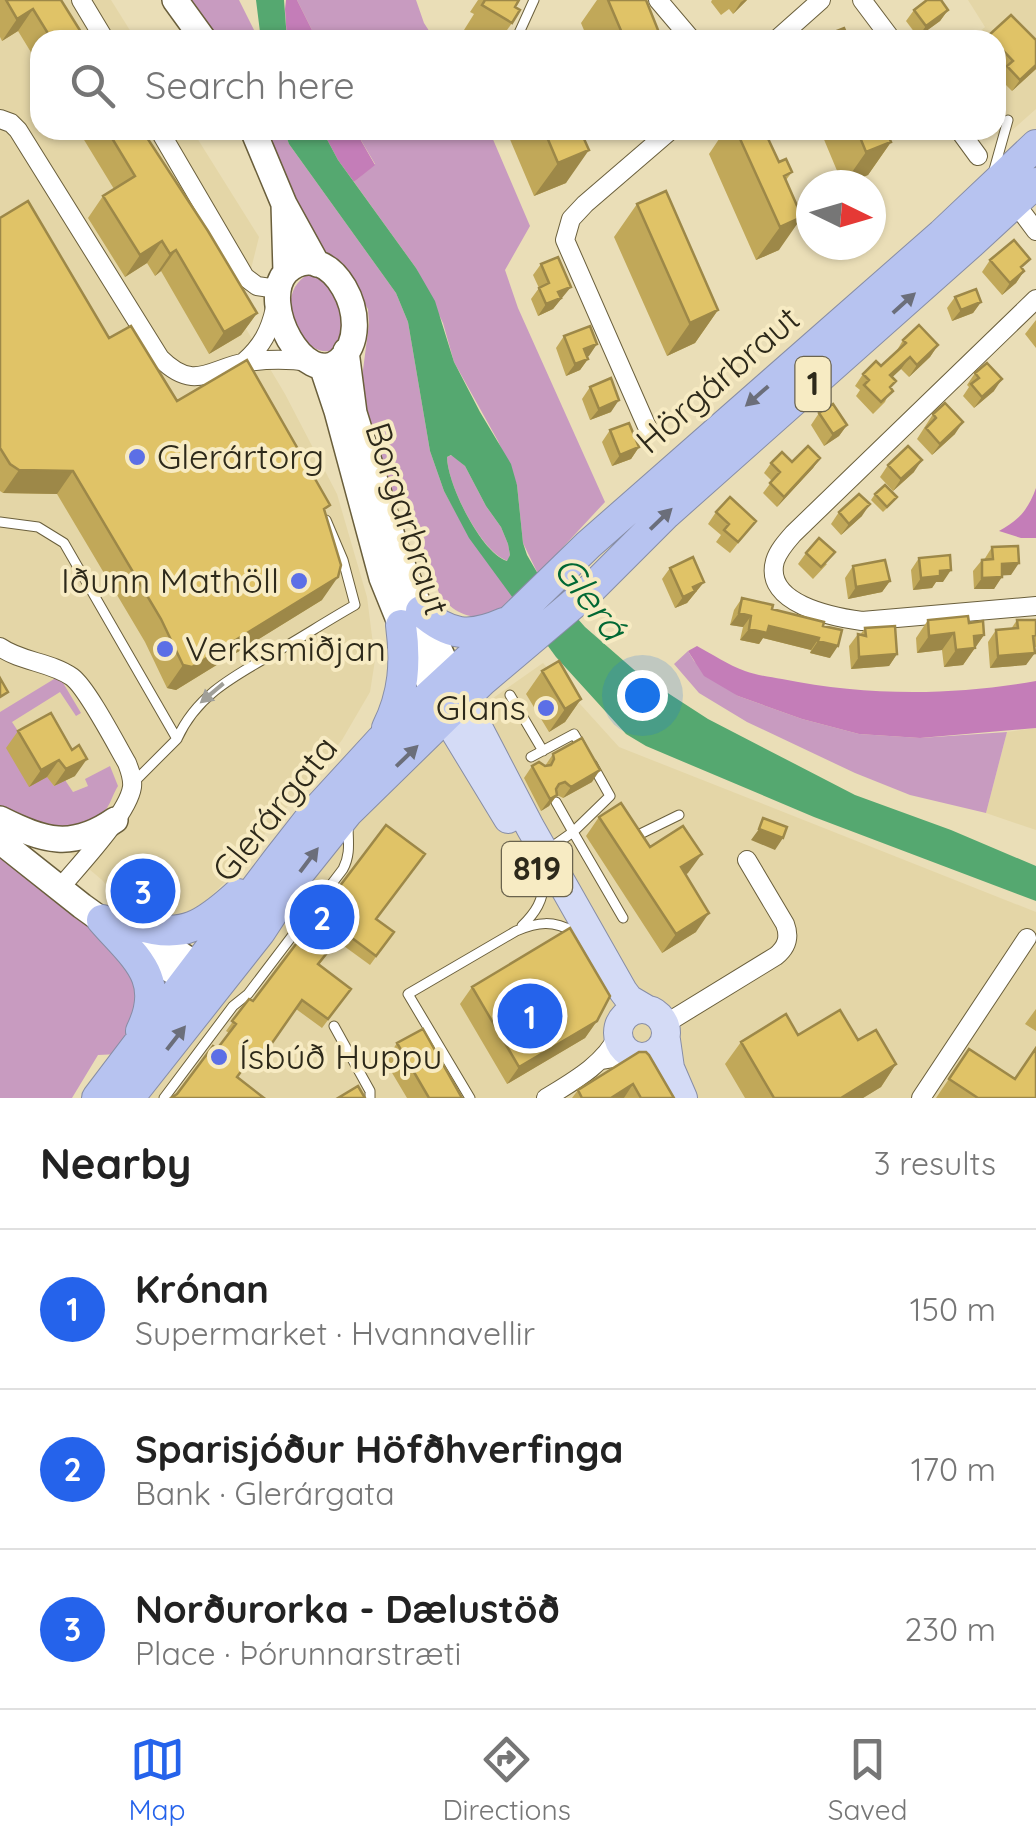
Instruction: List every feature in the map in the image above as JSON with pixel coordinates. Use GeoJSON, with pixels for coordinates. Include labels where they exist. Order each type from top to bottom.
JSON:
{"type":"FeatureCollection","features":[{"type":"Feature","properties":{"kind":"highway","name":"Hörgárbraut"},"geometry":{"type":"LineString","coordinates":[[517,632],[592,588],[1013,186],[1036,144]]}},
{"type":"Feature","properties":{"kind":"highway","name":"Hörgárbraut"},"geometry":{"type":"LineString","coordinates":[[449,695],[517,632],[568,564],[588,544],[942,234],[1013,186]]}},
{"type":"Feature","properties":{"kind":"highway"},"geometry":{"type":"LineString","coordinates":[[381,740],[400,698],[404,645],[411,618],[458,632],[517,632]]}},
{"type":"Feature","properties":{"kind":"highway","name":"Glerárgata"},"geometry":{"type":"LineString","coordinates":[[129,1098],[213,980],[278,859],[314,813],[381,740],[449,695]]}},
{"type":"Feature","properties":{"kind":"highway","name":"Glerárgata"},"geometry":{"type":"LineString","coordinates":[[97,1098],[131,1051],[213,980],[260,932],[304,866],[449,695]]}},
{"type":"Feature","properties":{"kind":"highway"},"geometry":{"type":"LineString","coordinates":[[138,924],[170,931],[198,925],[278,859]]}},
{"type":"Feature","properties":{"kind":"highway"},"geometry":{"type":"LineString","coordinates":[[102,920],[141,964],[151,985],[151,1007],[131,1051]]}},
{"type":"Feature","properties":{"kind":"main road","name":"819"},"geometry":{"type":"LineString","coordinates":[[449,695],[511,768],[544,852],[623,991],[659,1024],[670,1068],[682,1095]]}},
{"type":"Feature","properties":{"kind":"main road","name":"819"},"geometry":{"type":"LineString","coordinates":[[449,695],[544,881],[613,998],[628,1043],[682,1095]]}},
{"type":"Feature","properties":{"kind":"main road"},"geometry":{"type":"LineString","coordinates":[[630,1012],[659,1024],[656,1053],[628,1043],[630,1012]]}},
{"type":"Feature","properties":{"kind":"street"},"geometry":{"type":"LineString","coordinates":[[82,0],[100,30]]}},
{"type":"Feature","properties":{"kind":"street"},"geometry":{"type":"LineString","coordinates":[[175,0],[197,30]]}},
{"type":"Feature","properties":{"kind":"street"},"geometry":{"type":"LineString","coordinates":[[658,0],[684,30]]}},
{"type":"Feature","properties":{"kind":"street"},"geometry":{"type":"LineString","coordinates":[[787,30],[821,0]]}},
{"type":"Feature","properties":{"kind":"street"},"geometry":{"type":"LineString","coordinates":[[862,0],[884,30]]}},
{"type":"Feature","properties":{"kind":"street"},"geometry":{"type":"LineString","coordinates":[[0,119],[18,130],[160,358],[169,366],[192,376],[207,376],[279,360],[333,364],[346,351]]}},
{"type":"Feature","properties":{"kind":"street"},"geometry":{"type":"LineString","coordinates":[[165,140],[246,277],[257,286],[280,288]]}},
{"type":"Feature","properties":{"kind":"street","name":"Borgarbraut"},"geometry":{"type":"LineString","coordinates":[[257,140],[284,204],[317,264],[339,280],[353,308],[353,340],[346,351],[354,413],[397,552],[411,618]]}},
{"type":"Feature","properties":{"kind":"street"},"geometry":{"type":"LineString","coordinates":[[648,429],[566,240],[566,230],[585,204],[659,140]]}},
{"type":"Feature","properties":{"kind":"street"},"geometry":{"type":"LineString","coordinates":[[966,140],[978,156]]}},
{"type":"Feature","properties":{"kind":"street"},"geometry":{"type":"LineString","coordinates":[[1013,186],[1036,231]]}},
{"type":"Feature","properties":{"kind":"street","name":"Borgarbraut"},"geometry":{"type":"LineString","coordinates":[[284,204],[280,288],[286,336],[316,364],[337,411],[382,578],[411,618],[449,695]]}},
{"type":"Feature","properties":{"kind":"street"},"geometry":{"type":"LineString","coordinates":[[247,369],[270,330],[280,288],[293,266],[317,264]]}},
{"type":"Feature","properties":{"kind":"street"},"geometry":{"type":"LineString","coordinates":[[1036,299],[792,534],[775,561],[774,573],[784,594],[796,603],[862,621],[1036,606]]}},
{"type":"Feature","properties":{"kind":"street"},"geometry":{"type":"LineString","coordinates":[[0,647],[61,671],[80,684],[127,763],[132,784],[126,803],[65,881]]}},
{"type":"Feature","properties":{"kind":"street"},"geometry":{"type":"LineString","coordinates":[[0,820],[30,834],[67,840],[90,835],[115,820]]}},
{"type":"Feature","properties":{"kind":"street"},"geometry":{"type":"LineString","coordinates":[[0,820],[102,920],[171,970],[213,980]]}},
{"type":"Feature","properties":{"kind":"street"},"geometry":{"type":"LineString","coordinates":[[0,840],[138,924],[213,980]]}},
{"type":"Feature","properties":{"kind":"street"},"geometry":{"type":"LineString","coordinates":[[659,1024],[776,956],[788,941],[784,924],[747,860]]}},
{"type":"Feature","properties":{"kind":"street"},"geometry":{"type":"LineString","coordinates":[[922,1098],[1027,938]]}},
{"type":"Feature","properties":{"kind":"street"},"geometry":{"type":"LineString","coordinates":[[546,1098],[601,1060],[614,1045],[628,1043]]}},
{"type":"Feature","properties":{"kind":"lane"},"geometry":{"type":"LineString","coordinates":[[520,30],[534,0]]}},
{"type":"Feature","properties":{"kind":"lane"},"geometry":{"type":"LineString","coordinates":[[1008,120],[1013,186]]}},
{"type":"Feature","properties":{"kind":"lane"},"geometry":{"type":"LineString","coordinates":[[132,784],[177,740],[188,716],[206,697],[355,605],[343,560],[324,518]]}},
{"type":"Feature","properties":{"kind":"lane"},"geometry":{"type":"LineString","coordinates":[[0,522],[38,527],[64,542],[177,740]]}},
{"type":"Feature","properties":{"kind":"lane"},"geometry":{"type":"LineString","coordinates":[[510,695],[543,751]]}},
{"type":"Feature","properties":{"kind":"lane"},"geometry":{"type":"LineString","coordinates":[[511,768],[574,734],[618,810]]}},
{"type":"Feature","properties":{"kind":"lane"},"geometry":{"type":"LineString","coordinates":[[531,758],[538,770]]}},
{"type":"Feature","properties":{"kind":"lane"},"geometry":{"type":"LineString","coordinates":[[544,852],[573,832],[610,796]]}},
{"type":"Feature","properties":{"kind":"lane"},"geometry":{"type":"LineString","coordinates":[[556,802],[623,918]]}},
{"type":"Feature","properties":{"kind":"lane"},"geometry":{"type":"LineString","coordinates":[[626,823],[635,838],[680,815]]}},
{"type":"Feature","properties":{"kind":"lane"},"geometry":{"type":"LineString","coordinates":[[516,931],[537,910],[544,881]]}},
{"type":"Feature","properties":{"kind":"lane"},"geometry":{"type":"LineString","coordinates":[[470,1098],[408,994],[516,931],[554,922],[574,932]]}},
{"type":"Feature","properties":{"kind":"lane"},"geometry":{"type":"LineString","coordinates":[[164,1098],[213,980]]}},
{"type":"Feature","properties":{"kind":"lane"},"geometry":{"type":"LineString","coordinates":[[334,1026],[370,1091],[370,1098]]}},
{"type":"Feature","properties":{"kind":"shaded area"},"geometry":{"type":"Polygon","coordinates":[[[0,0],[111,0],[130,30],[30,30],[30,140],[198,140],[259,237],[239,317],[337,494],[367,597],[375,660],[370,692],[342,740],[228,879],[198,909],[158,918],[121,901],[63,847],[88,786],[73,792],[54,786],[29,787],[6,749],[0,752],[0,0]]]}},
{"type":"Feature","properties":{"kind":"shaded area"},"geometry":{"type":"Polygon","coordinates":[[[183,0],[239,0],[254,30],[204,30],[183,0]]]}},
{"type":"Feature","properties":{"kind":"shaded area"},"geometry":{"type":"Polygon","coordinates":[[[256,0],[284,0],[286,30],[260,30],[256,0]]]}},
{"type":"Feature","properties":{"kind":"shaded area"},"geometry":{"type":"Polygon","coordinates":[[[286,0],[297,0],[312,30],[286,30],[286,0]]]}},
{"type":"Feature","properties":{"kind":"shaded area"},"geometry":{"type":"Polygon","coordinates":[[[297,0],[416,0],[429,30],[312,30],[297,0]]]}},
{"type":"Feature","properties":{"kind":"shaded area"},"geometry":{"type":"Polygon","coordinates":[[[968,0],[1036,0],[1036,109],[1006,135],[1006,30],[981,30],[985,27],[968,0]]]}},
{"type":"Feature","properties":{"kind":"shaded area"},"geometry":{"type":"Polygon","coordinates":[[[265,140],[288,140],[396,293],[408,322],[430,451],[444,491],[470,538],[513,597],[492,614],[477,617],[462,613],[439,593],[418,532],[393,492],[362,410],[360,393],[368,309],[318,243],[286,191],[265,140]]]}},
{"type":"Feature","properties":{"kind":"shaded area"},"geometry":{"type":"Polygon","coordinates":[[[288,140],[327,140],[416,268],[435,301],[454,362],[511,464],[527,555],[538,574],[585,627],[640,675],[708,719],[855,795],[1036,866],[1036,901],[814,817],[626,734],[556,657],[469,538],[444,491],[430,451],[408,322],[396,293],[288,140]],[[451,455],[447,457],[453,484],[477,532],[497,556],[507,561],[508,544],[465,466],[451,455]]]}},
{"type":"Feature","properties":{"kind":"shaded area"},"geometry":{"type":"Polygon","coordinates":[[[327,140],[361,140],[375,165],[354,182],[327,140]]]}},
{"type":"Feature","properties":{"kind":"shaded area"},"geometry":{"type":"Polygon","coordinates":[[[361,140],[493,140],[530,226],[505,270],[518,308],[605,502],[538,574],[523,543],[517,485],[498,441],[454,362],[443,323],[416,268],[354,182],[375,164],[361,140]]]}},
{"type":"Feature","properties":{"kind":"shaded area"},"geometry":{"type":"Polygon","coordinates":[[[310,273],[329,286],[347,322],[340,344],[330,351],[318,350],[307,342],[292,315],[291,299],[296,285],[310,273]]]}},
{"type":"Feature","properties":{"kind":"shaded area"},"geometry":{"type":"Polygon","coordinates":[[[452,455],[465,466],[501,527],[508,544],[508,561],[488,546],[468,516],[449,469],[447,457],[452,455]]]}},
{"type":"Feature","properties":{"kind":"shaded area"},"geometry":{"type":"Polygon","coordinates":[[[1036,488],[1036,538],[999,531],[1022,514],[1036,488]]]}},
{"type":"Feature","properties":{"kind":"shaded area"},"geometry":{"type":"Polygon","coordinates":[[[697,646],[749,672],[845,689],[941,691],[1036,681],[1036,728],[920,738],[859,734],[738,696],[704,676],[688,651],[697,646]]]}},
{"type":"Feature","properties":{"kind":"shaded area"},"geometry":{"type":"Polygon","coordinates":[[[688,651],[694,661],[738,696],[859,734],[920,738],[1007,732],[986,813],[910,795],[747,722],[699,693],[674,664],[688,651]]]}},
{"type":"Feature","properties":{"kind":"shaded area"},"geometry":{"type":"Polygon","coordinates":[[[543,663],[619,747],[1036,912],[1036,1098],[140,1098],[356,815],[459,722],[543,663]]]}},
{"type":"Feature","properties":{"kind":"shaded area"},"geometry":{"type":"Polygon","coordinates":[[[59,676],[81,713],[76,716],[60,692],[12,722],[54,786],[65,780],[73,792],[88,786],[85,779],[110,766],[118,786],[100,814],[75,826],[47,828],[0,808],[0,712],[59,676]]]}},
{"type":"Feature","properties":{"kind":"shaded area"},"geometry":{"type":"Polygon","coordinates":[[[1036,728],[1036,830],[986,813],[1007,732],[1036,728]]]}},
{"type":"Feature","properties":{"kind":"shaded area"},"geometry":{"type":"Polygon","coordinates":[[[0,851],[120,947],[147,991],[119,1054],[98,1055],[72,1098],[0,1098],[0,851]]]}},
{"type":"Feature","properties":{"kind":"building"},"geometry":{"type":"Polygon","coordinates":[[[6,0],[61,0],[80,30],[46,30],[33,9],[17,19],[6,0]]]}},
{"type":"Feature","properties":{"kind":"building"},"geometry":{"type":"Polygon","coordinates":[[[485,0],[519,0],[515,7],[520,10],[512,23],[482,5],[485,0]]]}},
{"type":"Feature","properties":{"kind":"building"},"geometry":{"type":"Polygon","coordinates":[[[608,0],[646,0],[658,30],[621,30],[608,0]]]}},
{"type":"Feature","properties":{"kind":"building"},"geometry":{"type":"Polygon","coordinates":[[[927,0],[941,0],[948,10],[926,26],[914,10],[927,0]]]}},
{"type":"Feature","properties":{"kind":"building"},"geometry":{"type":"Polygon","coordinates":[[[1011,15],[1036,40],[1036,65],[1020,80],[1007,66],[1013,61],[1006,54],[1006,30],[995,30],[1011,15]]]}},
{"type":"Feature","properties":{"kind":"building"},"geometry":{"type":"Polygon","coordinates":[[[113,140],[149,140],[257,313],[224,332],[176,250],[170,254],[162,241],[140,255],[103,196],[135,176],[113,140]]]}},
{"type":"Feature","properties":{"kind":"building"},"geometry":{"type":"Polygon","coordinates":[[[548,140],[584,140],[589,150],[558,163],[548,140]]]}},
{"type":"Feature","properties":{"kind":"building"},"geometry":{"type":"Polygon","coordinates":[[[741,140],[769,140],[779,162],[786,159],[792,172],[784,176],[796,203],[796,220],[780,227],[741,140]]]}},
{"type":"Feature","properties":{"kind":"building"},"geometry":{"type":"Polygon","coordinates":[[[861,140],[890,140],[891,142],[866,152],[861,140]]]}},
{"type":"Feature","properties":{"kind":"building"},"geometry":{"type":"Polygon","coordinates":[[[666,191],[718,310],[690,323],[637,204],[666,191]]]}},
{"type":"Feature","properties":{"kind":"building","name":"Glerártorg"},"geometry":{"type":"Polygon","coordinates":[[[28,201],[109,338],[131,326],[177,401],[247,360],[330,505],[324,509],[341,565],[338,577],[192,667],[183,665],[161,619],[73,471],[19,470],[0,448],[0,218],[28,201]]]}},
{"type":"Feature","properties":{"kind":"building"},"geometry":{"type":"Polygon","coordinates":[[[1014,240],[1030,259],[1021,267],[1024,271],[1010,283],[990,260],[1014,240]]]}},
{"type":"Feature","properties":{"kind":"building"},"geometry":{"type":"Polygon","coordinates":[[[558,257],[571,287],[558,292],[561,298],[546,304],[539,288],[549,283],[541,264],[558,257]]]}},
{"type":"Feature","properties":{"kind":"building"},"geometry":{"type":"Polygon","coordinates":[[[976,289],[981,302],[961,310],[955,297],[976,289]]]}},
{"type":"Feature","properties":{"kind":"building"},"geometry":{"type":"Polygon","coordinates":[[[919,325],[938,345],[917,365],[910,357],[890,375],[896,381],[890,387],[893,391],[881,402],[864,385],[869,380],[863,374],[876,361],[881,366],[919,325]]]}},
{"type":"Feature","properties":{"kind":"building"},"geometry":{"type":"Polygon","coordinates":[[[590,326],[597,344],[584,349],[588,359],[575,364],[564,336],[590,326]]]}},
{"type":"Feature","properties":{"kind":"building"},"geometry":{"type":"Polygon","coordinates":[[[987,363],[1002,379],[982,397],[971,384],[979,378],[975,373],[987,363]]]}},
{"type":"Feature","properties":{"kind":"building"},"geometry":{"type":"Polygon","coordinates":[[[611,378],[619,400],[599,409],[590,387],[611,378]]]}},
{"type":"Feature","properties":{"kind":"building"},"geometry":{"type":"Polygon","coordinates":[[[945,403],[963,422],[940,444],[926,428],[945,403]]]}},
{"type":"Feature","properties":{"kind":"building"},"geometry":{"type":"Polygon","coordinates":[[[833,404],[847,425],[833,434],[819,413],[833,404]]]}},
{"type":"Feature","properties":{"kind":"building"},"geometry":{"type":"Polygon","coordinates":[[[629,423],[639,447],[620,455],[610,430],[629,423]]]}},
{"type":"Feature","properties":{"kind":"building"},"geometry":{"type":"Polygon","coordinates":[[[808,446],[820,458],[784,497],[770,483],[780,472],[771,463],[782,452],[792,462],[808,446]]]}},
{"type":"Feature","properties":{"kind":"building"},"geometry":{"type":"Polygon","coordinates":[[[908,446],[922,460],[901,479],[888,465],[908,446]]]}},
{"type":"Feature","properties":{"kind":"building"},"geometry":{"type":"Polygon","coordinates":[[[885,485],[897,497],[887,507],[875,494],[885,485]]]}},
{"type":"Feature","properties":{"kind":"building"},"geometry":{"type":"Polygon","coordinates":[[[859,494],[870,504],[849,524],[839,512],[859,494]]]}},
{"type":"Feature","properties":{"kind":"building"},"geometry":{"type":"Polygon","coordinates":[[[730,497],[756,521],[738,542],[724,530],[729,524],[716,512],[730,497]]]}},
{"type":"Feature","properties":{"kind":"building"},"geometry":{"type":"Polygon","coordinates":[[[819,538],[835,552],[821,567],[806,553],[819,538]]]}},
{"type":"Feature","properties":{"kind":"building"},"geometry":{"type":"Polygon","coordinates":[[[1018,546],[1019,563],[1002,564],[1002,577],[982,578],[982,560],[993,559],[992,547],[1018,546]]]}},
{"type":"Feature","properties":{"kind":"building"},"geometry":{"type":"Polygon","coordinates":[[[950,555],[951,570],[921,578],[919,558],[950,555]]]}},
{"type":"Feature","properties":{"kind":"building"},"geometry":{"type":"Polygon","coordinates":[[[693,557],[704,582],[683,597],[670,568],[693,557]]]}},
{"type":"Feature","properties":{"kind":"building"},"geometry":{"type":"Polygon","coordinates":[[[885,560],[890,581],[856,587],[853,566],[885,560]]]}},
{"type":"Feature","properties":{"kind":"building"},"geometry":{"type":"Polygon","coordinates":[[[742,598],[842,630],[838,646],[769,626],[767,633],[749,629],[751,616],[739,613],[742,598]]]}},
{"type":"Feature","properties":{"kind":"building"},"geometry":{"type":"Polygon","coordinates":[[[968,616],[969,623],[983,621],[984,635],[974,636],[975,648],[956,650],[954,633],[929,636],[928,620],[968,616]]]}},
{"type":"Feature","properties":{"kind":"building"},"geometry":{"type":"Polygon","coordinates":[[[1017,620],[1036,620],[1035,653],[998,656],[996,630],[1018,628],[1017,620]]]}},
{"type":"Feature","properties":{"kind":"building"},"geometry":{"type":"Polygon","coordinates":[[[895,626],[897,654],[859,657],[858,634],[866,636],[865,628],[895,626]]]}},
{"type":"Feature","properties":{"kind":"building"},"geometry":{"type":"Polygon","coordinates":[[[559,661],[581,699],[565,709],[542,671],[559,661]]]}},
{"type":"Feature","properties":{"kind":"building"},"geometry":{"type":"Polygon","coordinates":[[[0,678],[8,692],[0,697],[0,678]]]}},
{"type":"Feature","properties":{"kind":"building"},"geometry":{"type":"Polygon","coordinates":[[[51,713],[72,750],[79,745],[87,759],[66,769],[59,760],[41,770],[18,731],[51,713]]]}},
{"type":"Feature","properties":{"kind":"building"},"geometry":{"type":"Polygon","coordinates":[[[582,738],[600,770],[571,787],[565,782],[559,784],[557,795],[550,799],[532,766],[539,762],[551,765],[553,754],[582,738]]]}},
{"type":"Feature","properties":{"kind":"building"},"geometry":{"type":"Polygon","coordinates":[[[621,803],[650,847],[683,826],[702,854],[681,867],[709,913],[676,934],[599,817],[621,803]]]}},
{"type":"Feature","properties":{"kind":"building"},"geometry":{"type":"Polygon","coordinates":[[[763,818],[787,827],[783,838],[759,829],[763,818]]]}},
{"type":"Feature","properties":{"kind":"building"},"geometry":{"type":"Polygon","coordinates":[[[386,825],[425,854],[376,919],[394,932],[376,956],[344,932],[318,964],[351,989],[328,1019],[302,1000],[263,1056],[256,1051],[237,1077],[264,1098],[171,1098],[213,1046],[217,1049],[236,1024],[232,1021],[249,999],[253,1001],[386,825]]]}},
{"type":"Feature","properties":{"kind":"building"},"geometry":{"type":"Polygon","coordinates":[[[146,868],[163,880],[156,890],[139,878],[146,868]]]}},
{"type":"Feature","properties":{"kind":"building"},"geometry":{"type":"Polygon","coordinates":[[[570,928],[610,996],[597,1021],[519,1067],[472,987],[570,928]]]}},
{"type":"Feature","properties":{"kind":"building"},"geometry":{"type":"Polygon","coordinates":[[[840,1010],[858,1040],[876,1030],[896,1064],[841,1098],[774,1098],[741,1042],[786,1014],[798,1035],[840,1010]]]}},
{"type":"Feature","properties":{"kind":"building"},"geometry":{"type":"Polygon","coordinates":[[[423,1029],[462,1098],[429,1098],[397,1043],[423,1029]]]}},
{"type":"Feature","properties":{"kind":"building"},"geometry":{"type":"Polygon","coordinates":[[[1036,1048],[1036,1098],[978,1098],[949,1079],[969,1049],[1015,1079],[1036,1048]]]}},
{"type":"Feature","properties":{"kind":"building"},"geometry":{"type":"Polygon","coordinates":[[[639,1052],[649,1055],[674,1098],[641,1098],[633,1084],[611,1098],[582,1098],[578,1090],[639,1052]]]}},
{"type":"Feature","properties":{"kind":"building"},"geometry":{"type":"Polygon","coordinates":[[[358,1086],[365,1098],[338,1098],[358,1086]]]}},
{"type":"Feature","properties":{"kind":"place","name":"Glerártorg"},"geometry":{"type":"Point","coordinates":[137,457]}},
{"type":"Feature","properties":{"kind":"place","name":"Iðunn Mathöll"},"geometry":{"type":"Point","coordinates":[299,581]}},
{"type":"Feature","properties":{"kind":"place","name":"Verksmiðjan"},"geometry":{"type":"Point","coordinates":[165,649]}},
{"type":"Feature","properties":{"kind":"place","name":"Glans"},"geometry":{"type":"Point","coordinates":[546,708]}},
{"type":"Feature","properties":{"kind":"place","name":"Norðurorka - Dælustöð"},"geometry":{"type":"Point","coordinates":[143,891]}},
{"type":"Feature","properties":{"kind":"place","name":"Sparisjóður Höfðhverfinga"},"geometry":{"type":"Point","coordinates":[322,917]}},
{"type":"Feature","properties":{"kind":"place","name":"Krónan"},"geometry":{"type":"Point","coordinates":[530,1016]}},
{"type":"Feature","properties":{"kind":"place","name":"Ísbúð Huppu"},"geometry":{"type":"Point","coordinates":[219,1057]}},
{"type":"Feature","properties":{"kind":"water label","name":"Glerá"},"geometry":{"type":"Point","coordinates":[590,598]}}]}
